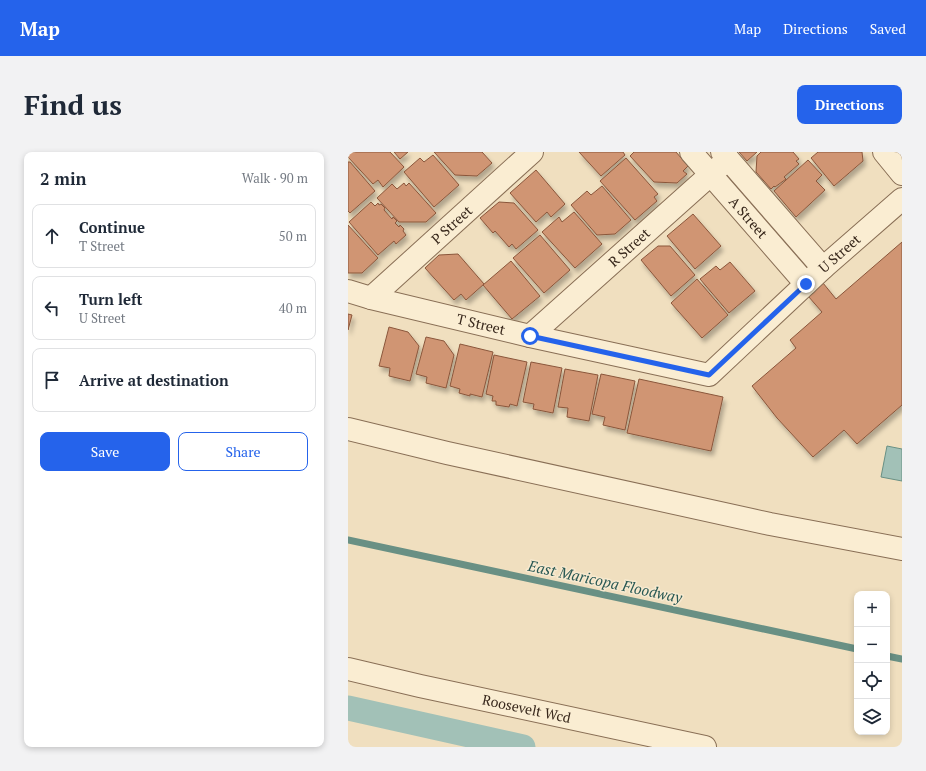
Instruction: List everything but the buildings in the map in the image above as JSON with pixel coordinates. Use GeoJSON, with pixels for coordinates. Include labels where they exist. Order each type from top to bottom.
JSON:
{"type":"FeatureCollection","features":[{"type":"Feature","properties":{"kind":"street","name":"P Street"},"geometry":{"type":"LineString","coordinates":[[371,298],[532,152]]}},
{"type":"Feature","properties":{"kind":"street","name":"A Street"},"geometry":{"type":"LineString","coordinates":[[691,152],[806,284]]}},
{"type":"Feature","properties":{"kind":"street"},"geometry":{"type":"LineString","coordinates":[[884,152],[902,174]]}},
{"type":"Feature","properties":{"kind":"street","name":"A Street"},"geometry":{"type":"LineString","coordinates":[[725,155],[823,268]]}},
{"type":"Feature","properties":{"kind":"street","name":"R Street"},"geometry":{"type":"LineString","coordinates":[[530,336],[710,175],[725,155]]}},
{"type":"Feature","properties":{"kind":"street","name":"U Street"},"geometry":{"type":"LineString","coordinates":[[709,375],[823,268],[902,199]]}},
{"type":"Feature","properties":{"kind":"street","name":"T Street"},"geometry":{"type":"LineString","coordinates":[[348,291],[371,298],[530,336],[709,375]]}},
{"type":"Feature","properties":{"kind":"street"},"geometry":{"type":"LineString","coordinates":[[348,429],[447,453],[770,524],[902,548]]}},
{"type":"Feature","properties":{"kind":"street","name":"Roosevelt Wcd"},"geometry":{"type":"LineString","coordinates":[[348,669],[420,686],[705,747]]}},
{"type":"Feature","properties":{"kind":"water"},"geometry":{"type":"Polygon","coordinates":[[[887,446],[902,449],[902,481],[881,477],[887,446]]]}},
{"type":"Feature","properties":{"kind":"waterway","name":"East Maricopa Floodway"},"geometry":{"type":"LineString","coordinates":[[348,540],[854,648]]}},
{"type":"Feature","properties":{"kind":"waterway","name":"East Maricopa Floodway"},"geometry":{"type":"LineString","coordinates":[[890,657],[902,659]]}},
{"type":"Feature","properties":{"kind":"waterway"},"geometry":{"type":"LineString","coordinates":[[348,708],[523,747]]}},
{"type":"Feature","properties":{"kind":"route"},"geometry":{"type":"LineString","coordinates":[[530,336],[709,375],[806,284]]}}]}
